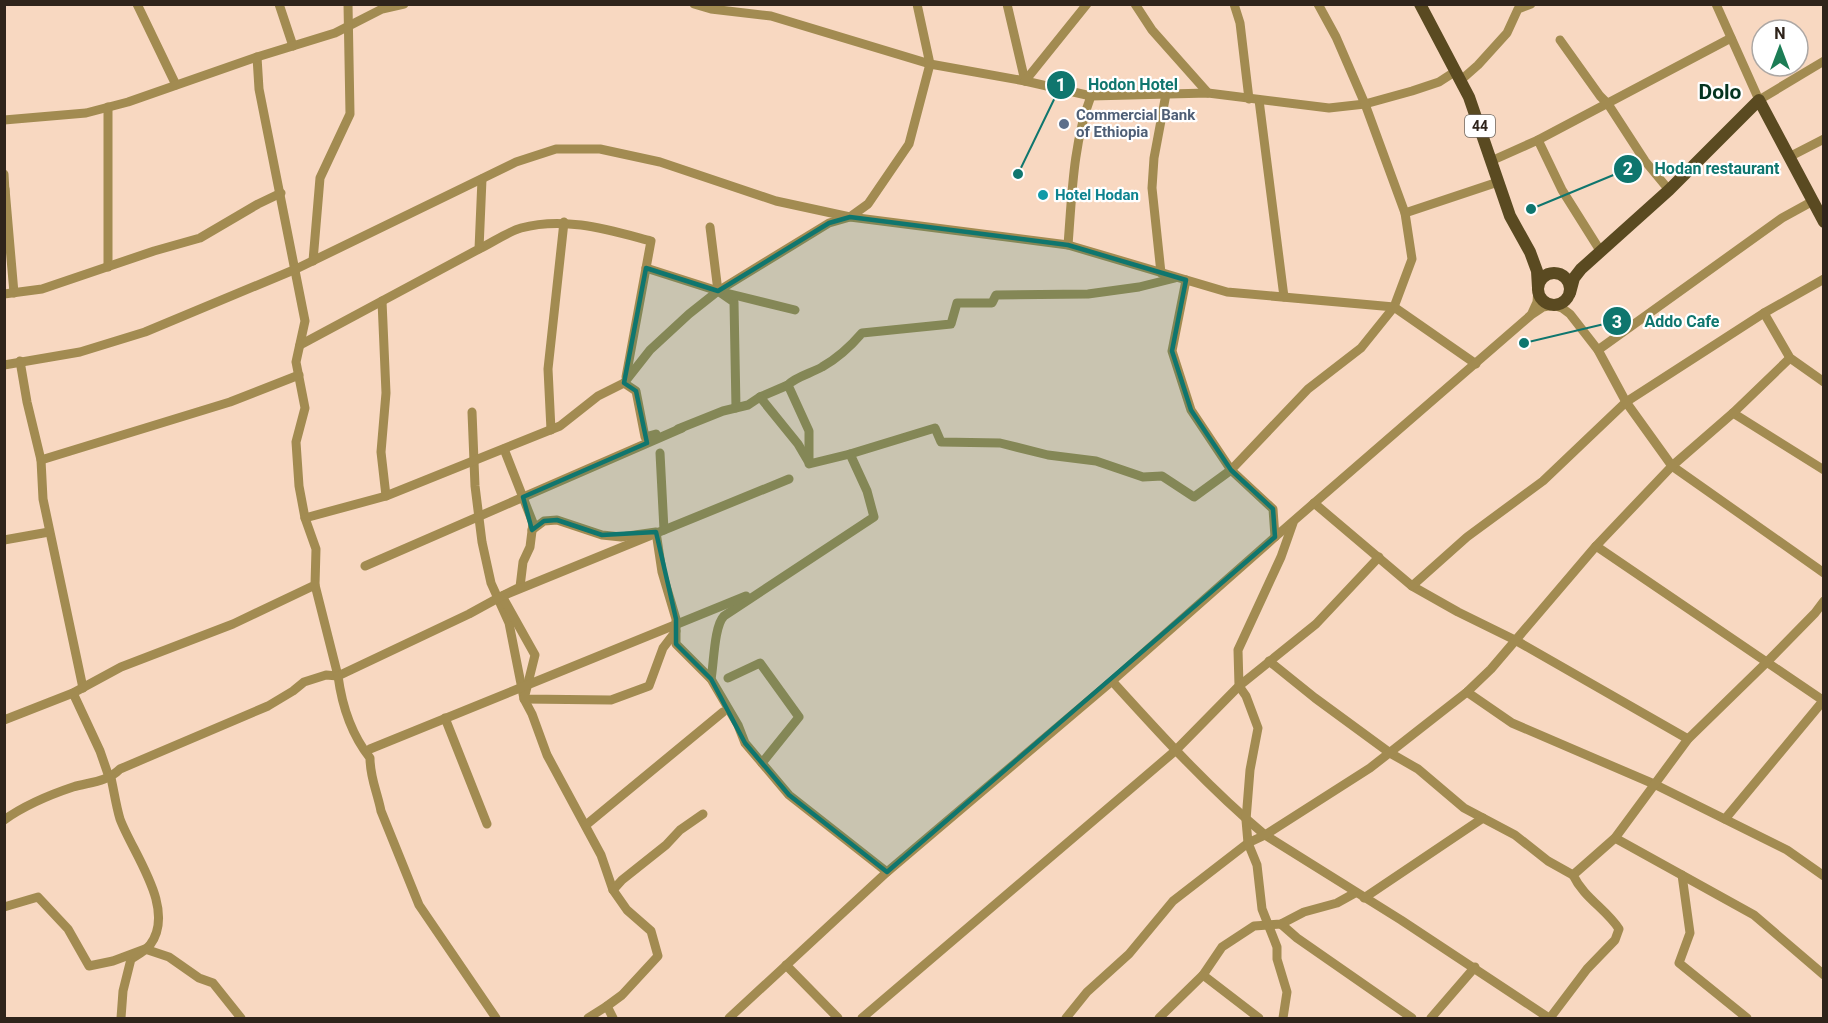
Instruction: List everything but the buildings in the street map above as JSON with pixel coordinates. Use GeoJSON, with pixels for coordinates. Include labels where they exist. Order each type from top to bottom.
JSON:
{"type":"FeatureCollection","features":[{"type":"Feature","properties":{"kind":"main road","name":"44"},"geometry":{"type":"LineString","coordinates":[[1420,4],[1475,112],[1509,216],[1530,252]]}},
{"type":"Feature","properties":{"kind":"main road"},"geometry":{"type":"LineString","coordinates":[[1538,288],[1547,275],[1571,273],[1601,252],[1759,100],[1824,222]]}},
{"type":"Feature","properties":{"kind":"main road"},"geometry":{"type":"LineString","coordinates":[[1530,252],[1537,271],[1541,297],[1552,305],[1565,300],[1581,268]]}},
{"type":"Feature","properties":{"kind":"main road"},"geometry":{"type":"LineString","coordinates":[[1530,252],[1542,265],[1566,279],[1570,293]]}},
{"type":"Feature","properties":{"kind":"street"},"geometry":{"type":"LineString","coordinates":[[137,4],[176,85]]}},
{"type":"Feature","properties":{"kind":"street"},"geometry":{"type":"LineString","coordinates":[[279,4],[293,46]]}},
{"type":"Feature","properties":{"kind":"street"},"geometry":{"type":"LineString","coordinates":[[313,261],[320,178],[350,114],[348,4]]}},
{"type":"Feature","properties":{"kind":"street"},"geometry":{"type":"LineString","coordinates":[[4,120],[86,113],[108,107],[336,33],[382,9],[404,4]]}},
{"type":"Feature","properties":{"kind":"street"},"geometry":{"type":"LineString","coordinates":[[693,4],[711,9],[771,16],[930,64],[1025,81],[1091,96],[1208,93],[1329,108],[1365,104],[1412,92],[1479,65],[1507,33],[1516,7],[1531,4]]}},
{"type":"Feature","properties":{"kind":"street"},"geometry":{"type":"LineString","coordinates":[[305,518],[386,496],[560,426],[598,396],[625,382],[650,350],[718,291],[829,223],[850,217],[868,204],[909,144],[930,64],[917,4]]}},
{"type":"Feature","properties":{"kind":"street"},"geometry":{"type":"LineString","coordinates":[[1008,4],[1025,81]]}},
{"type":"Feature","properties":{"kind":"street"},"geometry":{"type":"LineString","coordinates":[[1025,81],[1086,4]]}},
{"type":"Feature","properties":{"kind":"street"},"geometry":{"type":"LineString","coordinates":[[1135,4],[1152,30],[1208,93]]}},
{"type":"Feature","properties":{"kind":"street"},"geometry":{"type":"LineString","coordinates":[[1234,4],[1240,23],[1254,100],[1284,297]]}},
{"type":"Feature","properties":{"kind":"street"},"geometry":{"type":"LineString","coordinates":[[809,464],[935,428],[941,442],[1000,443],[1047,455],[1096,461],[1143,477],[1162,476],[1194,497],[1231,470],[1308,389],[1361,348],[1394,307],[1412,259],[1405,213],[1365,104],[1336,37],[1318,4]]}},
{"type":"Feature","properties":{"kind":"street"},"geometry":{"type":"LineString","coordinates":[[1716,4],[1759,100],[1824,61]]}},
{"type":"Feature","properties":{"kind":"street"},"geometry":{"type":"LineString","coordinates":[[1491,161],[1538,140],[1731,39]]}},
{"type":"Feature","properties":{"kind":"street"},"geometry":{"type":"LineString","coordinates":[[1560,40],[1668,190]]}},
{"type":"Feature","properties":{"kind":"street"},"geometry":{"type":"LineString","coordinates":[[257,57],[259,89],[305,321],[296,362],[305,408],[296,442],[300,486],[305,518],[316,549],[315,585],[338,676],[342,702],[358,744],[370,758],[370,774],[381,811],[419,905],[496,1018]]}},
{"type":"Feature","properties":{"kind":"street"},"geometry":{"type":"LineString","coordinates":[[1161,273],[1152,188],[1154,159],[1166,94]]}},
{"type":"Feature","properties":{"kind":"street"},"geometry":{"type":"LineString","coordinates":[[1068,245],[1074,165],[1083,117],[1091,96]]}},
{"type":"Feature","properties":{"kind":"street"},"geometry":{"type":"LineString","coordinates":[[108,107],[108,267]]}},
{"type":"Feature","properties":{"kind":"street"},"geometry":{"type":"LineString","coordinates":[[1789,157],[1824,139]]}},
{"type":"Feature","properties":{"kind":"street"},"geometry":{"type":"LineString","coordinates":[[1538,140],[1562,190],[1601,252]]}},
{"type":"Feature","properties":{"kind":"street"},"geometry":{"type":"LineString","coordinates":[[4,365],[80,352],[145,332],[296,269],[516,162],[556,149],[600,148],[660,162],[776,201],[850,217],[1068,245],[1227,292],[1394,307],[1476,364]]}},
{"type":"Feature","properties":{"kind":"street"},"geometry":{"type":"LineString","coordinates":[[4,174],[9,293],[42,289],[200,238],[281,193]]}},
{"type":"Feature","properties":{"kind":"street"},"geometry":{"type":"LineString","coordinates":[[479,249],[482,179]]}},
{"type":"Feature","properties":{"kind":"street"},"geometry":{"type":"LineString","coordinates":[[1405,213],[1498,182]]}},
{"type":"Feature","properties":{"kind":"street"},"geometry":{"type":"LineString","coordinates":[[4,194],[5,189]]}},
{"type":"Feature","properties":{"kind":"street"},"geometry":{"type":"LineString","coordinates":[[1598,350],[1782,218],[1813,201]]}},
{"type":"Feature","properties":{"kind":"street"},"geometry":{"type":"LineString","coordinates":[[551,430],[548,369],[564,222]]}},
{"type":"Feature","properties":{"kind":"street"},"geometry":{"type":"LineString","coordinates":[[300,345],[520,228],[564,222],[651,241],[625,382]]}},
{"type":"Feature","properties":{"kind":"street"},"geometry":{"type":"LineString","coordinates":[[710,227],[718,291],[734,302],[736,408]]}},
{"type":"Feature","properties":{"kind":"street"},"geometry":{"type":"LineString","coordinates":[[646,268],[718,291],[795,310]]}},
{"type":"Feature","properties":{"kind":"street"},"geometry":{"type":"LineString","coordinates":[[365,566],[682,428],[748,405],[760,397],[788,386],[792,380],[802,378],[824,367],[846,351],[862,333],[951,324],[957,303],[992,303],[996,295],[1088,294],[1182,279]]}},
{"type":"Feature","properties":{"kind":"street"},"geometry":{"type":"LineString","coordinates":[[1182,279],[1172,351],[1191,410],[1231,470],[1273,509],[1275,537]]}},
{"type":"Feature","properties":{"kind":"street"},"geometry":{"type":"LineString","coordinates":[[1412,586],[1467,537],[1543,481],[1626,402],[1764,313],[1824,279]]}},
{"type":"Feature","properties":{"kind":"street"},"geometry":{"type":"LineString","coordinates":[[1531,315],[1537,302],[1538,288]]}},
{"type":"Feature","properties":{"kind":"street"},"geometry":{"type":"LineString","coordinates":[[1570,293],[1567,306],[1570,314]]}},
{"type":"Feature","properties":{"kind":"street"},"geometry":{"type":"LineString","coordinates":[[382,301],[386,393],[381,452],[386,496]]}},
{"type":"Feature","properties":{"kind":"street"},"geometry":{"type":"LineString","coordinates":[[729,1018],[887,872],[1112,681],[1293,521],[1543,307],[1552,305],[1570,314],[1598,350],[1626,402],[1672,466],[1824,573]]}},
{"type":"Feature","properties":{"kind":"street"},"geometry":{"type":"LineString","coordinates":[[1764,313],[1790,358],[1824,382]]}},
{"type":"Feature","properties":{"kind":"street"},"geometry":{"type":"LineString","coordinates":[[1066,1018],[1087,992],[1129,954],[1173,901],[1248,843],[1265,835],[1371,768],[1467,692],[1491,669],[1596,546],[1672,466],[1733,413],[1790,358]]}},
{"type":"Feature","properties":{"kind":"street"},"geometry":{"type":"LineString","coordinates":[[21,362],[27,402],[41,460],[43,499],[49,532],[83,688]]}},
{"type":"Feature","properties":{"kind":"street"},"geometry":{"type":"LineString","coordinates":[[41,460],[230,402],[299,375]]}},
{"type":"Feature","properties":{"kind":"street"},"geometry":{"type":"LineString","coordinates":[[625,382],[636,391],[645,437],[682,428]]}},
{"type":"Feature","properties":{"kind":"street"},"geometry":{"type":"LineString","coordinates":[[788,386],[809,431],[809,464]]}},
{"type":"Feature","properties":{"kind":"street"},"geometry":{"type":"LineString","coordinates":[[760,397],[798,444],[809,464]]}},
{"type":"Feature","properties":{"kind":"street"},"geometry":{"type":"LineString","coordinates":[[472,412],[475,486],[482,542],[491,583],[509,623],[524,699],[547,755],[601,855],[613,891],[627,910],[651,931],[658,956],[622,995],[588,1018]]}},
{"type":"Feature","properties":{"kind":"street"},"geometry":{"type":"LineString","coordinates":[[1733,413],[1824,471]]}},
{"type":"Feature","properties":{"kind":"street"},"geometry":{"type":"LineString","coordinates":[[4,820],[21,808],[72,787],[111,778],[120,769],[268,706],[304,682],[326,675],[338,676],[469,614],[520,587],[523,562],[530,547],[533,523],[504,449]]}},
{"type":"Feature","properties":{"kind":"street"},"geometry":{"type":"LineString","coordinates":[[660,453],[664,530]]}},
{"type":"Feature","properties":{"kind":"street"},"geometry":{"type":"LineString","coordinates":[[711,679],[720,620],[738,605],[874,517],[867,491],[850,454]]}},
{"type":"Feature","properties":{"kind":"street"},"geometry":{"type":"LineString","coordinates":[[502,596],[789,479]]}},
{"type":"Feature","properties":{"kind":"street"},"geometry":{"type":"LineString","coordinates":[[1314,503],[1412,586],[1515,640],[1688,739]]}},
{"type":"Feature","properties":{"kind":"street"},"geometry":{"type":"LineString","coordinates":[[533,523],[532,530],[544,521],[557,520],[602,535],[621,537],[656,532],[662,572],[676,619],[676,644],[711,679],[738,724],[745,743],[789,795],[887,872]]}},
{"type":"Feature","properties":{"kind":"street"},"geometry":{"type":"LineString","coordinates":[[1283,1018],[1287,992],[1277,959],[1277,947],[1262,909],[1257,865],[1248,843],[1246,820],[1250,770],[1258,728],[1246,696],[1239,686],[1238,650],[1281,557],[1293,521]]}},
{"type":"Feature","properties":{"kind":"street"},"geometry":{"type":"LineString","coordinates":[[4,540],[49,532]]}},
{"type":"Feature","properties":{"kind":"street"},"geometry":{"type":"LineString","coordinates":[[1596,546],[1768,661],[1823,701],[1725,819]]}},
{"type":"Feature","properties":{"kind":"street"},"geometry":{"type":"LineString","coordinates":[[862,1018],[1175,751],[1239,686],[1316,624],[1379,558]]}},
{"type":"Feature","properties":{"kind":"street"},"geometry":{"type":"LineString","coordinates":[[4,720],[73,693],[122,667],[222,628],[315,585]]}},
{"type":"Feature","properties":{"kind":"street"},"geometry":{"type":"LineString","coordinates":[[370,749],[766,588]]}},
{"type":"Feature","properties":{"kind":"street"},"geometry":{"type":"LineString","coordinates":[[502,596],[535,655],[524,699]]}},
{"type":"Feature","properties":{"kind":"street"},"geometry":{"type":"LineString","coordinates":[[1573,875],[1615,838],[1688,739],[1768,661],[1824,601]]}},
{"type":"Feature","properties":{"kind":"street"},"geometry":{"type":"LineString","coordinates":[[524,699],[611,700],[649,686],[663,648],[676,631]]}},
{"type":"Feature","properties":{"kind":"street"},"geometry":{"type":"LineString","coordinates":[[1112,681],[1175,751],[1246,820],[1265,835],[1475,968],[1549,1018],[1587,969],[1615,940],[1619,929],[1613,920],[1578,886],[1573,875],[1548,861],[1515,835],[1464,808],[1418,769],[1390,753],[1269,661]]}},
{"type":"Feature","properties":{"kind":"street"},"geometry":{"type":"LineString","coordinates":[[728,678],[760,663],[799,717],[762,763]]}},
{"type":"Feature","properties":{"kind":"street"},"geometry":{"type":"LineString","coordinates":[[1467,692],[1512,723],[1654,783],[1787,850],[1824,876]]}},
{"type":"Feature","properties":{"kind":"street"},"geometry":{"type":"LineString","coordinates":[[73,693],[111,778],[120,819],[154,890],[159,927],[149,946],[131,959],[123,991],[121,1018]]}},
{"type":"Feature","properties":{"kind":"street"},"geometry":{"type":"LineString","coordinates":[[586,825],[723,712]]}},
{"type":"Feature","properties":{"kind":"street"},"geometry":{"type":"LineString","coordinates":[[445,718],[487,824]]}},
{"type":"Feature","properties":{"kind":"street"},"geometry":{"type":"LineString","coordinates":[[613,891],[622,880],[666,845],[680,830],[703,814]]}},
{"type":"Feature","properties":{"kind":"street"},"geometry":{"type":"LineString","coordinates":[[1159,1018],[1203,975],[1222,947],[1254,926],[1281,924],[1304,912],[1360,895],[1483,818]]}},
{"type":"Feature","properties":{"kind":"street"},"geometry":{"type":"LineString","coordinates":[[1615,838],[1754,915],[1824,975]]}},
{"type":"Feature","properties":{"kind":"street"},"geometry":{"type":"LineString","coordinates":[[1682,875],[1690,933],[1679,963],[1748,1018]]}},
{"type":"Feature","properties":{"kind":"street"},"geometry":{"type":"LineString","coordinates":[[4,907],[38,897],[69,929],[89,966],[113,961],[145,949],[170,957],[199,978],[213,983],[241,1018]]}},
{"type":"Feature","properties":{"kind":"street"},"geometry":{"type":"LineString","coordinates":[[1281,924],[1297,938],[1412,1018]]}},
{"type":"Feature","properties":{"kind":"street"},"geometry":{"type":"LineString","coordinates":[[786,965],[838,1018]]}},
{"type":"Feature","properties":{"kind":"street"},"geometry":{"type":"LineString","coordinates":[[1431,1018],[1475,968]]}},
{"type":"Feature","properties":{"kind":"street"},"geometry":{"type":"LineString","coordinates":[[1203,975],[1259,1018]]}},
{"type":"Feature","properties":{"kind":"street"},"geometry":{"type":"LineString","coordinates":[[607,1006],[613,1018]]}},
{"type":"Feature","properties":{"kind":"highlighted area"},"geometry":{"type":"Polygon","coordinates":[[[850,217],[1068,245],[1186,280],[1172,351],[1191,410],[1231,470],[1273,509],[1275,537],[887,872],[789,795],[745,743],[711,679],[676,644],[676,619],[656,532],[602,535],[557,520],[544,521],[532,530],[523,497],[647,443],[636,391],[624,383],[646,268],[718,291],[829,223],[850,217]]]}},
{"type":"Feature","properties":{"kind":"place","name":"Commercial Bank of Ethiopia"},"geometry":{"type":"Point","coordinates":[1064,124]}},
{"type":"Feature","properties":{"kind":"place","name":"Hodon Hotel"},"geometry":{"type":"Point","coordinates":[1018,174]}},
{"type":"Feature","properties":{"kind":"place","name":"Hotel Hodan"},"geometry":{"type":"Point","coordinates":[1043,195]}},
{"type":"Feature","properties":{"kind":"place","name":"Hodan restaurant"},"geometry":{"type":"Point","coordinates":[1531,209]}},
{"type":"Feature","properties":{"kind":"place","name":"Addo Cafe"},"geometry":{"type":"Point","coordinates":[1524,343]}},
{"type":"Feature","properties":{"kind":"district","name":"Dolo"},"geometry":{"type":"Point","coordinates":[1720,92]}}]}
